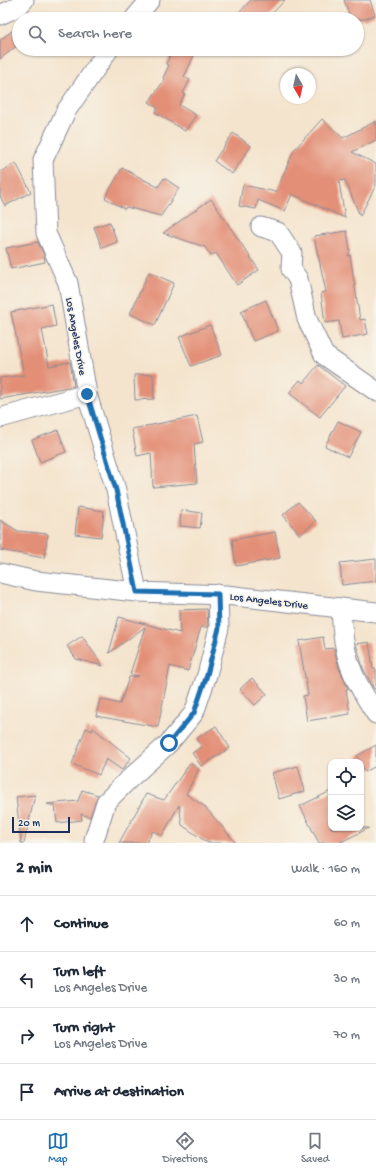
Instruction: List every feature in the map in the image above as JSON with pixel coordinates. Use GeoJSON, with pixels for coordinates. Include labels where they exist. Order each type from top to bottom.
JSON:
{"type":"FeatureCollection","features":[{"type":"Feature","properties":{"kind":"street"},"geometry":{"type":"LineString","coordinates":[[0,15],[17,7],[24,0]]}},
{"type":"Feature","properties":{"kind":"street"},"geometry":{"type":"LineString","coordinates":[[140,12],[150,0]]}},
{"type":"Feature","properties":{"kind":"street","name":"Los Angeles Drive"},"geometry":{"type":"LineString","coordinates":[[104,56],[66,111],[43,160],[46,233],[68,283],[87,394],[116,490],[137,592],[218,594],[376,612]]}},
{"type":"Feature","properties":{"kind":"street"},"geometry":{"type":"LineString","coordinates":[[261,227],[278,232],[292,253],[292,269],[298,279],[307,319],[324,355],[376,391]]}},
{"type":"Feature","properties":{"kind":"street"},"geometry":{"type":"LineString","coordinates":[[0,418],[87,394]]}},
{"type":"Feature","properties":{"kind":"street"},"geometry":{"type":"LineString","coordinates":[[0,573],[36,581],[137,592]]}},
{"type":"Feature","properties":{"kind":"street"},"geometry":{"type":"LineString","coordinates":[[94,840],[106,802],[169,743],[194,713],[207,675],[219,628],[218,594]]}},
{"type":"Feature","properties":{"kind":"street"},"geometry":{"type":"LineString","coordinates":[[341,609],[345,646],[350,667],[359,687],[376,714]]}},
{"type":"Feature","properties":{"kind":"building"},"geometry":{"type":"Polygon","coordinates":[[[251,0],[285,0],[274,12],[240,12],[251,0]]]}},
{"type":"Feature","properties":{"kind":"building"},"geometry":{"type":"Polygon","coordinates":[[[344,0],[370,0],[375,15],[364,19],[364,12],[348,12],[344,0]]]}},
{"type":"Feature","properties":{"kind":"building"},"geometry":{"type":"Polygon","coordinates":[[[12,31],[12,50],[0,59],[0,40],[12,31]]]}},
{"type":"Feature","properties":{"kind":"building"},"geometry":{"type":"Polygon","coordinates":[[[170,56],[194,56],[184,77],[190,80],[179,105],[196,115],[185,131],[155,112],[158,108],[149,102],[165,79],[163,78],[169,65],[166,64],[170,56]]]}},
{"type":"Feature","properties":{"kind":"building"},"geometry":{"type":"Polygon","coordinates":[[[322,119],[343,138],[376,121],[376,140],[352,152],[376,164],[376,185],[360,216],[345,180],[339,181],[345,218],[292,194],[285,211],[258,200],[256,209],[239,206],[243,185],[276,192],[294,150],[322,119]]]}},
{"type":"Feature","properties":{"kind":"building"},"geometry":{"type":"Polygon","coordinates":[[[233,133],[251,146],[232,174],[214,161],[233,133]]]}},
{"type":"Feature","properties":{"kind":"building"},"geometry":{"type":"Polygon","coordinates":[[[16,163],[31,192],[5,206],[0,196],[0,172],[16,163]]]}},
{"type":"Feature","properties":{"kind":"building"},"geometry":{"type":"Polygon","coordinates":[[[122,168],[158,187],[164,178],[179,188],[161,216],[126,207],[125,209],[105,198],[122,168]]]}},
{"type":"Feature","properties":{"kind":"building"},"geometry":{"type":"Polygon","coordinates":[[[211,199],[259,270],[237,285],[216,253],[211,256],[205,247],[163,233],[211,199]]]}},
{"type":"Feature","properties":{"kind":"building"},"geometry":{"type":"Polygon","coordinates":[[[110,222],[117,242],[102,248],[94,227],[110,222]]]}},
{"type":"Feature","properties":{"kind":"building"},"geometry":{"type":"Polygon","coordinates":[[[347,231],[350,251],[348,256],[350,255],[360,320],[365,319],[368,334],[342,339],[339,321],[325,323],[321,293],[326,292],[314,236],[347,231]]]}},
{"type":"Feature","properties":{"kind":"building"},"geometry":{"type":"Polygon","coordinates":[[[38,242],[44,255],[45,262],[11,269],[6,248],[38,242]]]}},
{"type":"Feature","properties":{"kind":"building"},"geometry":{"type":"Polygon","coordinates":[[[149,272],[174,283],[155,325],[130,314],[149,272]]]}},
{"type":"Feature","properties":{"kind":"building"},"geometry":{"type":"Polygon","coordinates":[[[266,300],[278,331],[253,341],[241,311],[266,300]]]}},
{"type":"Feature","properties":{"kind":"building"},"geometry":{"type":"Polygon","coordinates":[[[52,304],[56,326],[42,329],[49,366],[70,362],[74,386],[0,399],[0,378],[24,375],[11,312],[52,304]]]}},
{"type":"Feature","properties":{"kind":"building"},"geometry":{"type":"Polygon","coordinates":[[[210,325],[222,355],[191,366],[179,337],[210,325]]]}},
{"type":"Feature","properties":{"kind":"building"},"geometry":{"type":"Polygon","coordinates":[[[318,365],[345,386],[320,417],[289,393],[300,380],[303,383],[318,365]]]}},
{"type":"Feature","properties":{"kind":"building"},"geometry":{"type":"Polygon","coordinates":[[[153,374],[154,399],[135,400],[134,375],[153,374]]]}},
{"type":"Feature","properties":{"kind":"building"},"geometry":{"type":"Polygon","coordinates":[[[197,416],[203,442],[194,444],[197,483],[153,487],[151,453],[137,456],[132,429],[197,416]]]}},
{"type":"Feature","properties":{"kind":"building"},"geometry":{"type":"Polygon","coordinates":[[[338,421],[361,432],[348,457],[325,446],[338,421]]]}},
{"type":"Feature","properties":{"kind":"building"},"geometry":{"type":"Polygon","coordinates":[[[58,430],[66,452],[40,462],[32,440],[58,430]]]}},
{"type":"Feature","properties":{"kind":"building"},"geometry":{"type":"Polygon","coordinates":[[[298,502],[316,521],[300,535],[283,515],[298,502]]]}},
{"type":"Feature","properties":{"kind":"building"},"geometry":{"type":"Polygon","coordinates":[[[78,507],[104,511],[101,537],[75,534],[78,507]]]}},
{"type":"Feature","properties":{"kind":"building"},"geometry":{"type":"Polygon","coordinates":[[[181,510],[202,513],[200,528],[180,526],[181,510]]]}},
{"type":"Feature","properties":{"kind":"building"},"geometry":{"type":"Polygon","coordinates":[[[0,520],[18,531],[48,534],[44,558],[0,550],[0,520]]]}},
{"type":"Feature","properties":{"kind":"building"},"geometry":{"type":"Polygon","coordinates":[[[275,532],[280,558],[236,566],[232,540],[275,532]]]}},
{"type":"Feature","properties":{"kind":"building"},"geometry":{"type":"Polygon","coordinates":[[[376,559],[376,581],[342,585],[340,563],[376,559]]]}},
{"type":"Feature","properties":{"kind":"building"},"geometry":{"type":"Polygon","coordinates":[[[207,609],[208,627],[201,627],[188,671],[170,666],[158,727],[96,716],[100,699],[120,704],[129,677],[139,676],[130,674],[145,627],[109,653],[119,617],[180,633],[179,610],[207,609]]]}},
{"type":"Feature","properties":{"kind":"building"},"geometry":{"type":"Polygon","coordinates":[[[82,636],[103,666],[76,659],[67,646],[82,636]]]}},
{"type":"Feature","properties":{"kind":"building"},"geometry":{"type":"Polygon","coordinates":[[[323,637],[325,649],[334,648],[339,668],[348,689],[346,689],[350,714],[307,721],[303,696],[308,695],[299,641],[323,637]]]}},
{"type":"Feature","properties":{"kind":"building"},"geometry":{"type":"Polygon","coordinates":[[[369,642],[373,669],[376,669],[376,689],[374,689],[363,668],[356,644],[369,642]]]}},
{"type":"Feature","properties":{"kind":"building"},"geometry":{"type":"Polygon","coordinates":[[[252,678],[267,694],[255,705],[240,689],[252,678]]]}},
{"type":"Feature","properties":{"kind":"building"},"geometry":{"type":"Polygon","coordinates":[[[216,726],[230,748],[201,766],[192,753],[202,747],[196,739],[216,726]]]}},
{"type":"Feature","properties":{"kind":"building"},"geometry":{"type":"Polygon","coordinates":[[[86,728],[92,731],[93,728],[131,758],[122,770],[106,759],[99,775],[72,764],[86,728]]]}},
{"type":"Feature","properties":{"kind":"building"},"geometry":{"type":"Polygon","coordinates":[[[376,745],[376,766],[365,772],[364,759],[358,759],[357,756],[376,745]]]}},
{"type":"Feature","properties":{"kind":"building"},"geometry":{"type":"Polygon","coordinates":[[[190,763],[199,769],[186,794],[204,806],[236,843],[208,843],[182,825],[179,805],[162,836],[153,831],[146,843],[119,843],[146,794],[164,800],[190,763]]]}},
{"type":"Feature","properties":{"kind":"building"},"geometry":{"type":"Polygon","coordinates":[[[298,766],[305,791],[279,799],[272,773],[298,766]]]}},
{"type":"Feature","properties":{"kind":"building"},"geometry":{"type":"Polygon","coordinates":[[[82,790],[98,795],[90,817],[81,814],[82,820],[57,823],[55,806],[47,804],[78,801],[82,790]]]}},
{"type":"Feature","properties":{"kind":"building"},"geometry":{"type":"Polygon","coordinates":[[[328,792],[328,831],[363,831],[339,843],[319,843],[300,806],[328,792]]]}},
{"type":"Feature","properties":{"kind":"building"},"geometry":{"type":"Polygon","coordinates":[[[35,795],[24,843],[21,843],[16,797],[35,795]]]}},
{"type":"Feature","properties":{"kind":"route"},"geometry":{"type":"LineString","coordinates":[[87,394],[116,490],[137,592],[218,594],[219,628],[207,675],[194,713],[169,743]]}}]}
